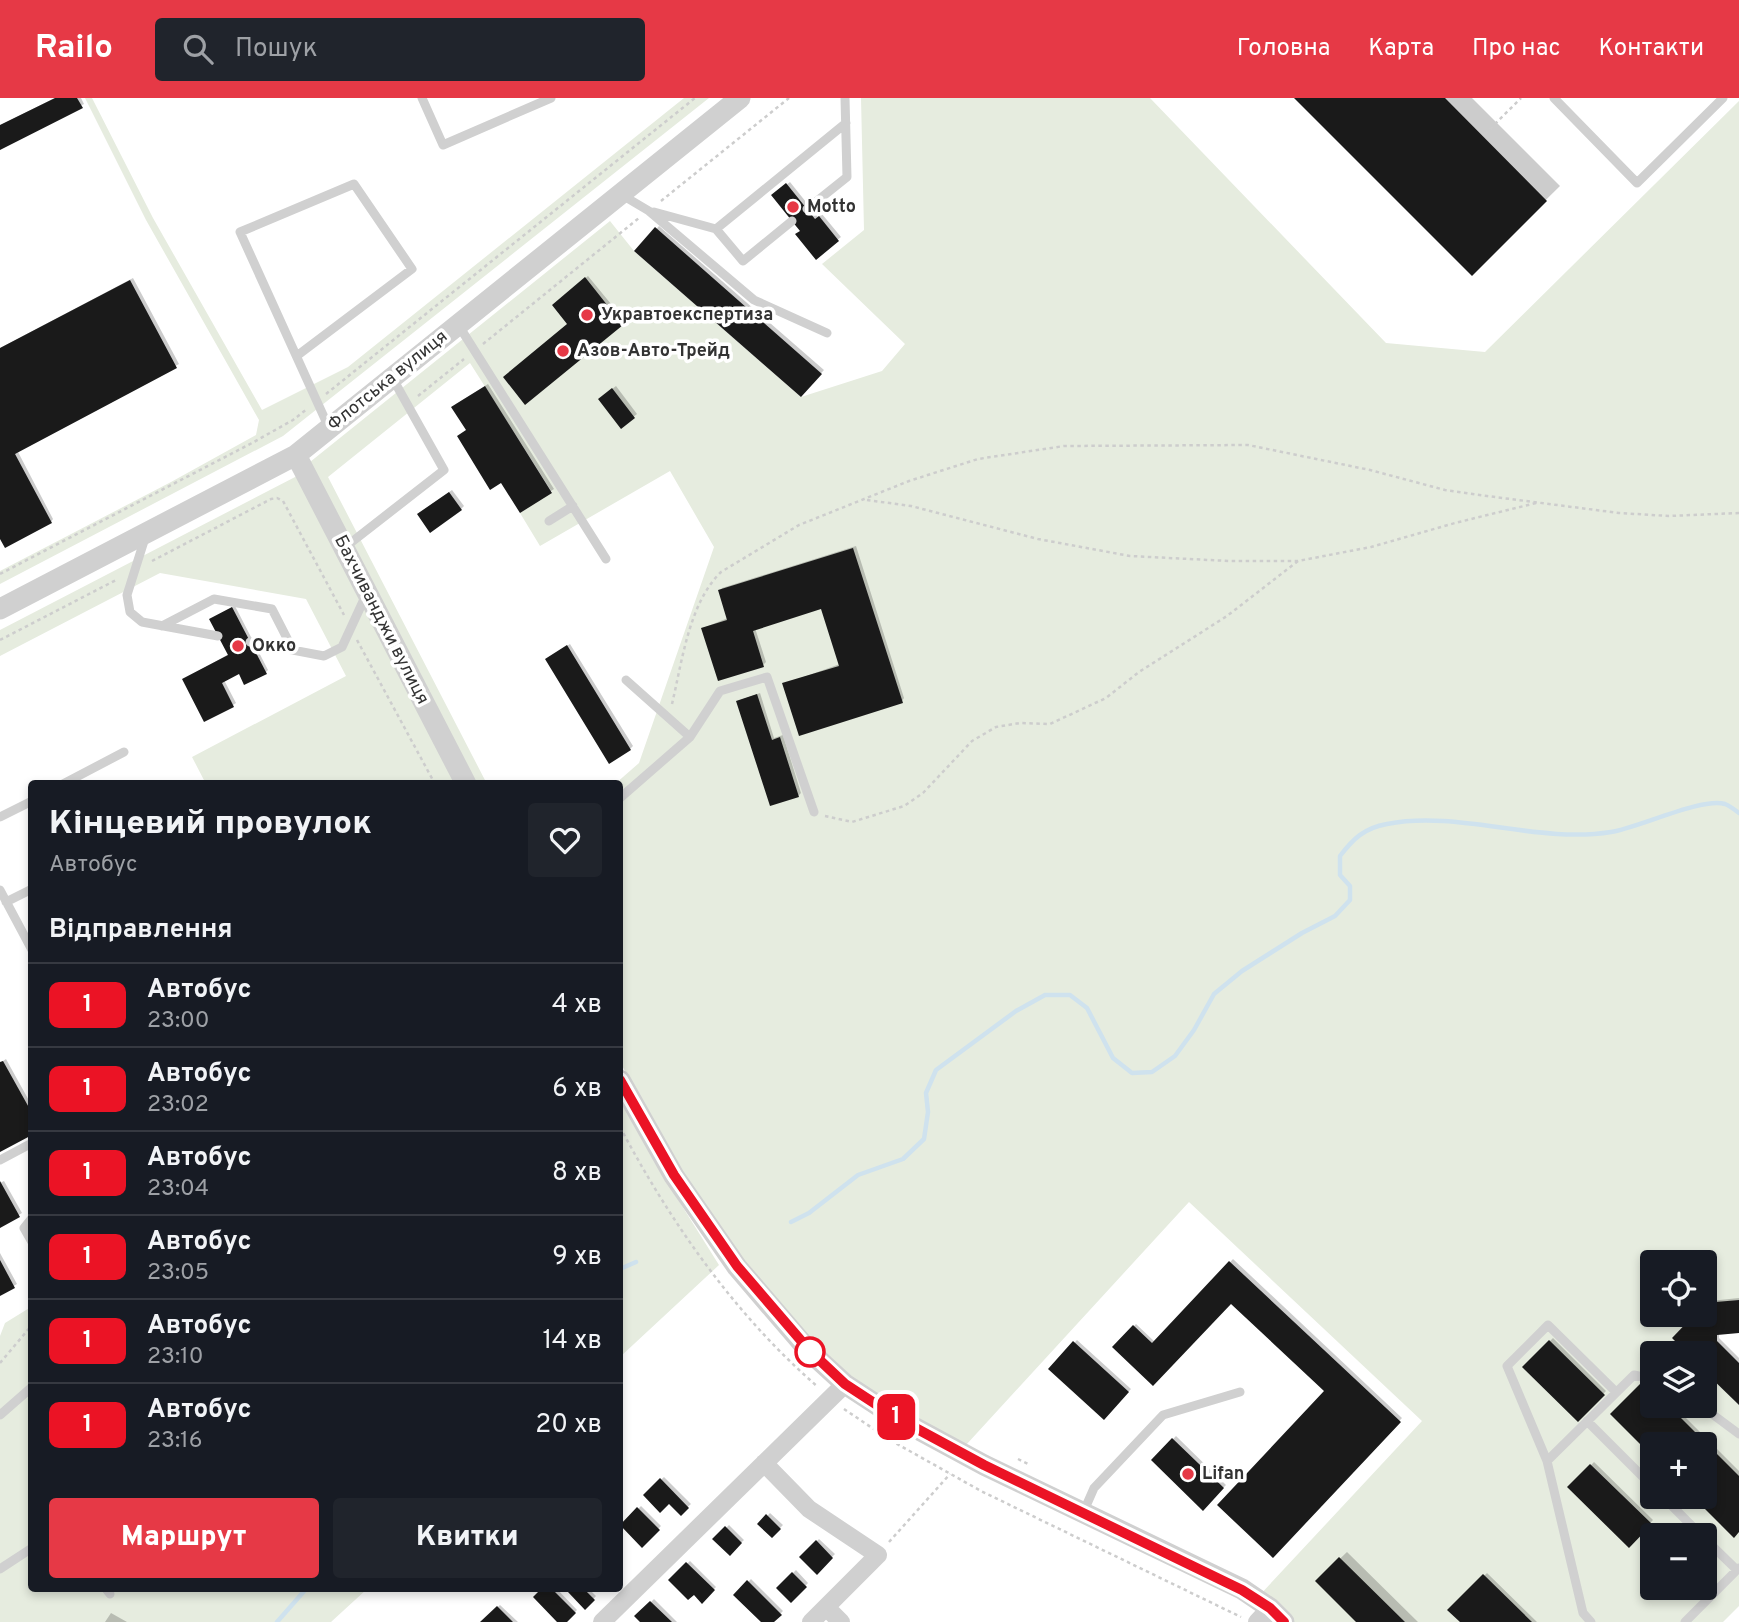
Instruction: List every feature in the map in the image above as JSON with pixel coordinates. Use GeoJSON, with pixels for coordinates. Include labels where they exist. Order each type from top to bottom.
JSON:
{"type":"FeatureCollection","features":[{"type":"Feature","properties":{"kind":"street","name":"Флотська вулиця"},"geometry":{"type":"LineString","coordinates":[[0,609],[296,455],[740,98]]}},
{"type":"Feature","properties":{"kind":"street","name":"Бахчиванджи вулиця"},"geometry":{"type":"LineString","coordinates":[[296,455],[464,780]]}},
{"type":"Feature","properties":{"kind":"street"},"geometry":{"type":"LineString","coordinates":[[623,1085],[674,1175],[737,1266],[810,1351],[838,1391],[1242,1590],[1270,1617]]}},
{"type":"Feature","properties":{"kind":"street"},"geometry":{"type":"LineString","coordinates":[[602,1622],[838,1391]]}},
{"type":"Feature","properties":{"kind":"street"},"geometry":{"type":"LineString","coordinates":[[764,1463],[809,1509],[878,1555],[811,1622]]}},
{"type":"Feature","properties":{"kind":"street"},"geometry":{"type":"LineString","coordinates":[[826,1607],[841,1622]]}},
{"type":"Feature","properties":{"kind":"lane"},"geometry":{"type":"LineString","coordinates":[[422,98],[443,145],[551,98]]}},
{"type":"Feature","properties":{"kind":"lane"},"geometry":{"type":"LineString","coordinates":[[807,209],[847,177],[845,98]]}},
{"type":"Feature","properties":{"kind":"lane"},"geometry":{"type":"LineString","coordinates":[[1554,98],[1637,183],[1723,98]]}},
{"type":"Feature","properties":{"kind":"lane"},"geometry":{"type":"LineString","coordinates":[[716,229],[846,123]]}},
{"type":"Feature","properties":{"kind":"lane"},"geometry":{"type":"LineString","coordinates":[[298,355],[412,269],[354,184],[240,232],[330,428]]}},
{"type":"Feature","properties":{"kind":"lane"},"geometry":{"type":"LineString","coordinates":[[621,194],[649,211],[754,300],[827,333]]}},
{"type":"Feature","properties":{"kind":"lane"},"geometry":{"type":"LineString","coordinates":[[649,211],[716,229],[743,261],[792,222]]}},
{"type":"Feature","properties":{"kind":"lane"},"geometry":{"type":"LineString","coordinates":[[458,325],[606,559]]}},
{"type":"Feature","properties":{"kind":"lane"},"geometry":{"type":"LineString","coordinates":[[344,549],[444,470],[393,377]]}},
{"type":"Feature","properties":{"kind":"lane"},"geometry":{"type":"LineString","coordinates":[[549,521],[573,506]]}},
{"type":"Feature","properties":{"kind":"lane"},"geometry":{"type":"LineString","coordinates":[[147,533],[127,595],[130,611],[142,622],[218,636]]}},
{"type":"Feature","properties":{"kind":"lane"},"geometry":{"type":"LineString","coordinates":[[250,642],[324,656],[342,647],[367,593]]}},
{"type":"Feature","properties":{"kind":"lane"},"geometry":{"type":"LineString","coordinates":[[162,626],[214,599],[272,609],[293,650]]}},
{"type":"Feature","properties":{"kind":"lane"},"geometry":{"type":"LineString","coordinates":[[623,795],[690,737],[720,691],[767,677],[814,812]]}},
{"type":"Feature","properties":{"kind":"lane"},"geometry":{"type":"LineString","coordinates":[[626,680],[690,737]]}},
{"type":"Feature","properties":{"kind":"lane"},"geometry":{"type":"LineString","coordinates":[[71,780],[124,752]]}},
{"type":"Feature","properties":{"kind":"lane"},"geometry":{"type":"LineString","coordinates":[[0,817],[28,802]]}},
{"type":"Feature","properties":{"kind":"lane"},"geometry":{"type":"LineString","coordinates":[[0,890],[28,943]]}},
{"type":"Feature","properties":{"kind":"lane"},"geometry":{"type":"LineString","coordinates":[[6,902],[28,891]]}},
{"type":"Feature","properties":{"kind":"lane"},"geometry":{"type":"LineString","coordinates":[[0,1160],[28,1145]]}},
{"type":"Feature","properties":{"kind":"lane"},"geometry":{"type":"LineString","coordinates":[[1591,1622],[1583,1613],[1547,1461],[1507,1366],[1548,1325],[1616,1392]]}},
{"type":"Feature","properties":{"kind":"lane"},"geometry":{"type":"LineString","coordinates":[[1547,1461],[1634,1375],[1640,1376]]}},
{"type":"Feature","properties":{"kind":"lane"},"geometry":{"type":"LineString","coordinates":[[0,1415],[28,1390]]}},
{"type":"Feature","properties":{"kind":"lane"},"geometry":{"type":"LineString","coordinates":[[1082,1513],[1094,1488],[1163,1415],[1240,1392]]}},
{"type":"Feature","properties":{"kind":"lane"},"geometry":{"type":"LineString","coordinates":[[1717,1418],[1739,1434]]}},
{"type":"Feature","properties":{"kind":"lane"},"geometry":{"type":"LineString","coordinates":[[1587,1422],[1640,1474]]}},
{"type":"Feature","properties":{"kind":"lane"},"geometry":{"type":"LineString","coordinates":[[1675,1509],[1690,1523]]}},
{"type":"Feature","properties":{"kind":"lane"},"geometry":{"type":"LineString","coordinates":[[1685,1622],[1738,1569],[1717,1549]]}},
{"type":"Feature","properties":{"kind":"lane"},"geometry":{"type":"LineString","coordinates":[[0,1569],[28,1551]]}},
{"type":"Feature","properties":{"kind":"path"},"geometry":{"type":"LineString","coordinates":[[0,574],[293,420],[695,98]]}},
{"type":"Feature","properties":{"kind":"path"},"geometry":{"type":"LineString","coordinates":[[408,404],[789,98]]}},
{"type":"Feature","properties":{"kind":"path"},"geometry":{"type":"LineString","coordinates":[[1485,134],[1521,98]]}},
{"type":"Feature","properties":{"kind":"path"},"geometry":{"type":"LineString","coordinates":[[668,718],[698,604],[711,581],[721,572],[799,525],[909,481],[978,459],[1064,446],[1248,445],[1370,470],[1446,490],[1644,514],[1739,513]]}},
{"type":"Feature","properties":{"kind":"path"},"geometry":{"type":"LineString","coordinates":[[864,500],[911,506],[1038,539],[1130,556],[1230,561],[1298,561],[1371,547],[1540,503]]}},
{"type":"Feature","properties":{"kind":"path"},"geometry":{"type":"LineString","coordinates":[[814,812],[835,820],[852,822],[904,806],[923,793],[972,741],[996,727],[1020,723],[1050,724],[1106,698],[1139,673],[1227,616],[1298,561]]}},
{"type":"Feature","properties":{"kind":"path"},"geometry":{"type":"LineString","coordinates":[[0,1363],[28,1330]]}},
{"type":"Feature","properties":{"kind":"path"},"geometry":{"type":"LineString","coordinates":[[838,1391],[890,1440],[950,1474],[1240,1616],[1246,1622]]}},
{"type":"Feature","properties":{"kind":"path"},"geometry":{"type":"LineString","coordinates":[[878,1555],[950,1474]]}},
{"type":"Feature","properties":{"kind":"shaded area"},"geometry":{"type":"Polygon","coordinates":[[[85,98],[92,98],[153,218],[262,410],[348,367],[684,98],[709,98],[283,436],[0,584],[0,571],[256,435],[259,420],[146,220],[85,98]]]}},
{"type":"Feature","properties":{"kind":"shaded area"},"geometry":{"type":"Polygon","coordinates":[[[861,98],[1150,98],[1386,343],[1485,352],[1739,101],[1739,1300],[1717,1303],[1717,1250],[1640,1250],[1640,1327],[1683,1327],[1672,1338],[1675,1341],[1640,1341],[1640,1418],[1717,1418],[1717,1383],[1739,1405],[1739,1606],[1723,1622],[1292,1622],[1258,1597],[1422,1421],[1189,1202],[966,1445],[902,1410],[852,1378],[816,1345],[743,1261],[681,1171],[623,1067],[623,780],[620,780],[639,763],[714,547],[670,471],[540,546],[520,513],[552,492],[470,363],[328,477],[485,780],[474,780],[310,462],[610,221],[634,251],[801,397],[882,371],[905,344],[822,264],[864,230],[861,98]]]}},
{"type":"Feature","properties":{"kind":"shaded area"},"geometry":{"type":"Polygon","coordinates":[[[297,476],[454,780],[204,780],[192,757],[346,676],[306,599],[160,573],[0,656],[0,630],[297,476]]]}},
{"type":"Feature","properties":{"kind":"shaded area"},"geometry":{"type":"Polygon","coordinates":[[[623,1103],[667,1182],[719,1265],[623,1354],[623,1103]]]}},
{"type":"Feature","properties":{"kind":"shaded area"},"geometry":{"type":"Polygon","coordinates":[[[28,1309],[28,1592],[364,1592],[331,1622],[0,1622],[0,1336],[5,1323],[28,1309]]]}},
{"type":"Feature","properties":{"kind":"building"},"geometry":{"type":"Polygon","coordinates":[[[55,98],[77,98],[83,108],[0,150],[0,125],[55,98]]]}},
{"type":"Feature","properties":{"kind":"building"},"geometry":{"type":"Polygon","coordinates":[[[1294,98],[1445,98],[1547,201],[1472,276],[1294,98]]]}},
{"type":"Feature","properties":{"kind":"building"},"geometry":{"type":"Polygon","coordinates":[[[786,183],[815,219],[819,216],[839,241],[816,260],[795,234],[800,231],[771,195],[786,183]]]}},
{"type":"Feature","properties":{"kind":"building"},"geometry":{"type":"Polygon","coordinates":[[[655,227],[822,374],[801,397],[634,251],[655,227]]]}},
{"type":"Feature","properties":{"kind":"building"},"geometry":{"type":"Polygon","coordinates":[[[585,277],[623,325],[525,405],[503,377],[567,324],[552,305],[585,277]]]}},
{"type":"Feature","properties":{"kind":"building"},"geometry":{"type":"Polygon","coordinates":[[[130,280],[177,368],[15,454],[52,523],[5,548],[0,539],[0,348],[130,280]]]}},
{"type":"Feature","properties":{"kind":"building"},"geometry":{"type":"Polygon","coordinates":[[[485,386],[552,493],[520,513],[501,483],[490,490],[457,436],[466,430],[451,407],[485,386]]]}},
{"type":"Feature","properties":{"kind":"building"},"geometry":{"type":"Polygon","coordinates":[[[612,388],[635,418],[621,429],[598,399],[612,388]]]}},
{"type":"Feature","properties":{"kind":"building"},"geometry":{"type":"Polygon","coordinates":[[[449,492],[462,510],[430,533],[417,514],[449,492]]]}},
{"type":"Feature","properties":{"kind":"building"},"geometry":{"type":"Polygon","coordinates":[[[853,548],[903,703],[799,736],[782,683],[839,666],[821,609],[753,631],[764,667],[718,681],[701,628],[727,620],[718,590],[853,548]]]}},
{"type":"Feature","properties":{"kind":"building"},"geometry":{"type":"Polygon","coordinates":[[[232,607],[267,674],[244,685],[239,674],[222,683],[234,707],[204,722],[182,679],[228,655],[209,619],[232,607]]]}},
{"type":"Feature","properties":{"kind":"building"},"geometry":{"type":"Polygon","coordinates":[[[567,645],[631,750],[609,764],[545,659],[567,645]]]}},
{"type":"Feature","properties":{"kind":"building"},"geometry":{"type":"Polygon","coordinates":[[[757,694],[772,740],[780,737],[799,797],[770,806],[736,701],[757,694]]]}},
{"type":"Feature","properties":{"kind":"building"},"geometry":{"type":"Polygon","coordinates":[[[3,1061],[28,1106],[28,1137],[0,1152],[0,1062],[3,1061]]]}},
{"type":"Feature","properties":{"kind":"building"},"geometry":{"type":"Polygon","coordinates":[[[0,1181],[20,1217],[0,1228],[0,1181]]]}},
{"type":"Feature","properties":{"kind":"building"},"geometry":{"type":"Polygon","coordinates":[[[0,1260],[15,1288],[0,1296],[0,1260]]]}},
{"type":"Feature","properties":{"kind":"building"},"geometry":{"type":"Polygon","coordinates":[[[1229,1261],[1401,1422],[1273,1558],[1217,1505],[1324,1391],[1231,1304],[1153,1386],[1112,1347],[1133,1325],[1152,1343],[1229,1261]]]}},
{"type":"Feature","properties":{"kind":"building"},"geometry":{"type":"Polygon","coordinates":[[[1739,1300],[1739,1333],[1717,1335],[1717,1341],[1675,1341],[1672,1338],[1683,1327],[1717,1327],[1717,1302],[1739,1300]]]}},
{"type":"Feature","properties":{"kind":"building"},"geometry":{"type":"Polygon","coordinates":[[[1549,1340],[1605,1395],[1578,1422],[1522,1367],[1549,1340]]]}},
{"type":"Feature","properties":{"kind":"building"},"geometry":{"type":"Polygon","coordinates":[[[1073,1341],[1129,1392],[1104,1420],[1048,1369],[1073,1341]]]}},
{"type":"Feature","properties":{"kind":"building"},"geometry":{"type":"Polygon","coordinates":[[[1717,1341],[1739,1363],[1739,1405],[1717,1384],[1717,1341]]]}},
{"type":"Feature","properties":{"kind":"building"},"geometry":{"type":"Polygon","coordinates":[[[1640,1384],[1640,1418],[1681,1418],[1695,1432],[1640,1432],[1640,1444],[1610,1414],[1640,1384]]]}},
{"type":"Feature","properties":{"kind":"building"},"geometry":{"type":"Polygon","coordinates":[[[1172,1438],[1224,1488],[1203,1511],[1151,1460],[1172,1438]]]}},
{"type":"Feature","properties":{"kind":"building"},"geometry":{"type":"Polygon","coordinates":[[[1717,1454],[1739,1476],[1739,1532],[1734,1538],[1705,1509],[1717,1509],[1717,1454]]]}},
{"type":"Feature","properties":{"kind":"building"},"geometry":{"type":"Polygon","coordinates":[[[1590,1464],[1651,1523],[1640,1523],[1640,1537],[1629,1548],[1567,1487],[1590,1464]]]}},
{"type":"Feature","properties":{"kind":"building"},"geometry":{"type":"Polygon","coordinates":[[[660,1478],[689,1508],[681,1516],[669,1504],[660,1513],[643,1495],[660,1478]]]}},
{"type":"Feature","properties":{"kind":"building"},"geometry":{"type":"Polygon","coordinates":[[[637,1507],[660,1530],[642,1548],[623,1528],[623,1522],[637,1507]]]}},
{"type":"Feature","properties":{"kind":"building"},"geometry":{"type":"Polygon","coordinates":[[[766,1514],[781,1529],[772,1538],[757,1524],[766,1514]]]}},
{"type":"Feature","properties":{"kind":"building"},"geometry":{"type":"Polygon","coordinates":[[[725,1526],[742,1543],[730,1556],[712,1539],[725,1526]]]}},
{"type":"Feature","properties":{"kind":"building"},"geometry":{"type":"Polygon","coordinates":[[[816,1540],[833,1558],[817,1575],[799,1557],[816,1540]]]}},
{"type":"Feature","properties":{"kind":"building"},"geometry":{"type":"Polygon","coordinates":[[[1339,1557],[1405,1622],[1356,1622],[1315,1581],[1339,1557]]]}},
{"type":"Feature","properties":{"kind":"building"},"geometry":{"type":"Polygon","coordinates":[[[686,1562],[715,1590],[702,1604],[694,1595],[688,1600],[668,1580],[686,1562]]]}},
{"type":"Feature","properties":{"kind":"building"},"geometry":{"type":"Polygon","coordinates":[[[792,1572],[807,1587],[791,1603],[776,1588],[792,1572]]]}},
{"type":"Feature","properties":{"kind":"building"},"geometry":{"type":"Polygon","coordinates":[[[1483,1574],[1532,1622],[1460,1622],[1447,1610],[1483,1574]]]}},
{"type":"Feature","properties":{"kind":"building"},"geometry":{"type":"Polygon","coordinates":[[[747,1580],[782,1615],[774,1622],[761,1622],[733,1595],[747,1580]]]}},
{"type":"Feature","properties":{"kind":"building"},"geometry":{"type":"Polygon","coordinates":[[[538,1592],[555,1592],[576,1613],[567,1622],[557,1622],[533,1597],[538,1592]]]}},
{"type":"Feature","properties":{"kind":"building"},"geometry":{"type":"Polygon","coordinates":[[[568,1592],[587,1592],[595,1600],[585,1610],[568,1592]]]}},
{"type":"Feature","properties":{"kind":"building"},"geometry":{"type":"Polygon","coordinates":[[[650,1601],[672,1622],[640,1622],[634,1616],[650,1601]]]}},
{"type":"Feature","properties":{"kind":"building"},"geometry":{"type":"Polygon","coordinates":[[[497,1606],[513,1622],[480,1622],[497,1606]]]}},
{"type":"Feature","properties":{"kind":"waterway"},"geometry":{"type":"LineString","coordinates":[[791,1222],[809,1213],[858,1175],[903,1159],[924,1139],[928,1112],[926,1093],[936,1070],[1016,1011],[1045,995],[1070,995],[1087,1008],[1113,1058],[1132,1073],[1152,1072],[1175,1056],[1194,1030],[1214,994],[1242,971],[1302,933],[1335,916],[1350,900],[1350,886],[1340,875],[1340,856],[1365,831],[1387,824],[1442,821],[1583,835],[1611,832],[1715,803],[1725,804],[1739,813]]}},
{"type":"Feature","properties":{"kind":"waterway"},"geometry":{"type":"LineString","coordinates":[[623,1268],[636,1262]]}},
{"type":"Feature","properties":{"kind":"waterway"},"geometry":{"type":"LineString","coordinates":[[277,1622],[303,1592]]}},
{"type":"Feature","properties":{"kind":"bus line","name":"1"},"geometry":{"type":"LineString","coordinates":[[623,1085],[674,1175],[737,1266],[810,1351],[845,1384],[897,1418],[984,1465],[1242,1590],[1270,1608],[1284,1622]]}},
{"type":"Feature","properties":{"kind":"place","name":"Motto"},"geometry":{"type":"Point","coordinates":[793,207]}},
{"type":"Feature","properties":{"kind":"place","name":"Укравтоекспертиза"},"geometry":{"type":"Point","coordinates":[587,315]}},
{"type":"Feature","properties":{"kind":"place","name":"Азов-Авто-Трейд"},"geometry":{"type":"Point","coordinates":[563,351]}},
{"type":"Feature","properties":{"kind":"place","name":"Окко"},"geometry":{"type":"Point","coordinates":[238,646]}},
{"type":"Feature","properties":{"kind":"place","name":"Lifan"},"geometry":{"type":"Point","coordinates":[1188,1474]}}]}
